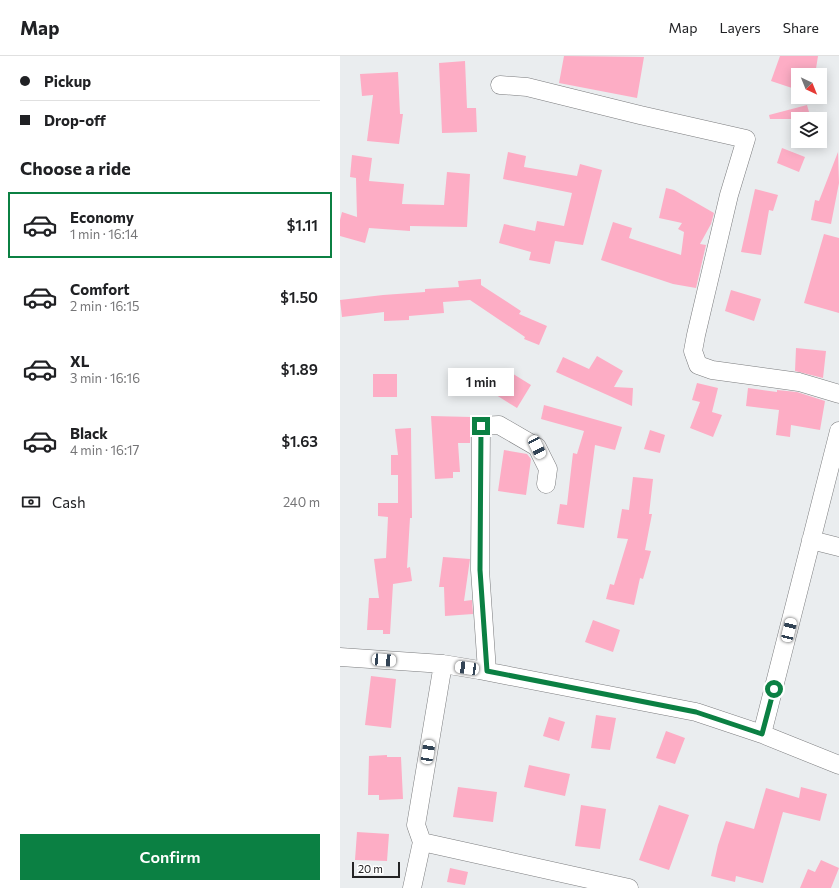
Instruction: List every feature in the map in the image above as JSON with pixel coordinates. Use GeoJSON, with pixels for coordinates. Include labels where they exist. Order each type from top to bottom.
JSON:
{"type":"FeatureCollection","features":[{"type":"Feature","properties":{"kind":"street"},"geometry":{"type":"LineString","coordinates":[[500,85],[527,87],[746,139],[729,195],[696,335],[693,351],[698,365],[712,370],[799,382],[839,394]]}},
{"type":"Feature","properties":{"kind":"street"},"geometry":{"type":"LineString","coordinates":[[487,671],[480,570],[481,426],[499,425],[537,447],[548,470],[546,484]]}},
{"type":"Feature","properties":{"kind":"street"},"geometry":{"type":"LineString","coordinates":[[762,734],[839,431]]}},
{"type":"Feature","properties":{"kind":"street"},"geometry":{"type":"LineString","coordinates":[[811,540],[839,547]]}},
{"type":"Feature","properties":{"kind":"street"},"geometry":{"type":"LineString","coordinates":[[340,657],[443,664],[487,671],[696,712],[762,734],[839,765]]}},
{"type":"Feature","properties":{"kind":"street"},"geometry":{"type":"LineString","coordinates":[[412,888],[422,842],[416,825],[443,664]]}},
{"type":"Feature","properties":{"kind":"street"},"geometry":{"type":"LineString","coordinates":[[422,842],[629,888]]}},
{"type":"Feature","properties":{"kind":"building"},"geometry":{"type":"Polygon","coordinates":[[[564,56],[644,57],[637,98],[559,83],[564,56]]]}},
{"type":"Feature","properties":{"kind":"building"},"geometry":{"type":"Polygon","coordinates":[[[780,56],[818,56],[816,68],[791,68],[791,88],[771,81],[780,56]]]}},
{"type":"Feature","properties":{"kind":"building"},"geometry":{"type":"Polygon","coordinates":[[[465,61],[467,108],[476,108],[477,132],[442,133],[439,63],[465,61]]]}},
{"type":"Feature","properties":{"kind":"building"},"geometry":{"type":"Polygon","coordinates":[[[398,72],[400,114],[403,114],[399,144],[367,141],[373,95],[362,96],[360,74],[398,72]]]}},
{"type":"Feature","properties":{"kind":"building"},"geometry":{"type":"Polygon","coordinates":[[[807,105],[809,112],[791,112],[791,119],[770,119],[769,115],[807,105]]]}},
{"type":"Feature","properties":{"kind":"building"},"geometry":{"type":"Polygon","coordinates":[[[782,148],[805,157],[799,172],[777,163],[782,148]]]}},
{"type":"Feature","properties":{"kind":"building"},"geometry":{"type":"Polygon","coordinates":[[[508,152],[526,156],[524,167],[577,176],[580,164],[602,170],[583,245],[555,241],[550,264],[529,260],[531,252],[499,243],[504,224],[535,231],[537,221],[564,226],[572,193],[503,179],[508,152]]]}},
{"type":"Feature","properties":{"kind":"building"},"geometry":{"type":"Polygon","coordinates":[[[838,152],[839,183],[831,224],[811,220],[815,200],[819,201],[838,152]]]}},
{"type":"Feature","properties":{"kind":"building"},"geometry":{"type":"Polygon","coordinates":[[[352,155],[372,158],[369,181],[404,184],[402,204],[444,205],[447,172],[470,174],[467,227],[410,226],[410,231],[369,228],[365,243],[340,236],[340,220],[342,212],[357,217],[356,178],[350,177],[352,155]]]}},
{"type":"Feature","properties":{"kind":"building"},"geometry":{"type":"Polygon","coordinates":[[[666,188],[674,190],[714,213],[711,224],[700,244],[706,245],[696,288],[673,284],[601,260],[613,222],[632,228],[629,238],[681,255],[684,232],[678,229],[682,223],[659,218],[666,188]]]}},
{"type":"Feature","properties":{"kind":"building"},"geometry":{"type":"Polygon","coordinates":[[[755,189],[778,195],[773,211],[769,210],[761,255],[741,252],[755,189]]]}},
{"type":"Feature","properties":{"kind":"building"},"geometry":{"type":"Polygon","coordinates":[[[824,234],[839,238],[839,313],[804,303],[824,234]]]}},
{"type":"Feature","properties":{"kind":"building"},"geometry":{"type":"Polygon","coordinates":[[[481,279],[481,285],[521,311],[519,314],[547,326],[539,345],[524,339],[525,337],[470,300],[443,302],[444,313],[409,316],[409,320],[384,321],[384,312],[342,317],[340,300],[425,292],[425,289],[459,287],[458,281],[481,279]]]}},
{"type":"Feature","properties":{"kind":"building"},"geometry":{"type":"Polygon","coordinates":[[[731,290],[761,299],[754,321],[725,311],[731,290]]]}},
{"type":"Feature","properties":{"kind":"building"},"geometry":{"type":"Polygon","coordinates":[[[796,348],[826,351],[823,378],[795,371],[796,348]]]}},
{"type":"Feature","properties":{"kind":"building"},"geometry":{"type":"Polygon","coordinates":[[[597,356],[623,371],[614,387],[633,388],[632,406],[556,372],[563,357],[589,369],[597,356]]]}},
{"type":"Feature","properties":{"kind":"building"},"geometry":{"type":"Polygon","coordinates":[[[507,370],[531,385],[517,408],[493,393],[507,370]]]}},
{"type":"Feature","properties":{"kind":"building"},"geometry":{"type":"Polygon","coordinates":[[[373,374],[397,374],[397,397],[373,397],[373,374]]]}},
{"type":"Feature","properties":{"kind":"building"},"geometry":{"type":"Polygon","coordinates":[[[697,383],[718,388],[712,412],[722,415],[713,437],[690,428],[700,402],[692,400],[697,383]]]}},
{"type":"Feature","properties":{"kind":"building"},"geometry":{"type":"Polygon","coordinates":[[[748,388],[777,392],[777,390],[797,392],[825,401],[820,430],[791,425],[790,437],[776,435],[779,410],[746,406],[748,388]]]}},
{"type":"Feature","properties":{"kind":"building"},"geometry":{"type":"Polygon","coordinates":[[[544,405],[622,427],[615,450],[595,445],[584,528],[557,524],[560,504],[567,505],[573,453],[577,454],[584,431],[541,419],[544,405]]]}},
{"type":"Feature","properties":{"kind":"building"},"geometry":{"type":"Polygon","coordinates":[[[431,416],[471,417],[470,443],[458,443],[460,472],[453,472],[453,478],[435,479],[431,416]]]}},
{"type":"Feature","properties":{"kind":"building"},"geometry":{"type":"Polygon","coordinates":[[[411,428],[412,518],[410,518],[407,568],[410,567],[412,581],[393,584],[390,634],[383,634],[383,630],[367,630],[369,598],[379,598],[374,559],[386,558],[388,517],[378,516],[378,503],[398,503],[398,475],[391,475],[391,455],[398,455],[395,429],[411,428]]]}},
{"type":"Feature","properties":{"kind":"building"},"geometry":{"type":"Polygon","coordinates":[[[650,430],[665,435],[660,453],[644,449],[650,430]]]}},
{"type":"Feature","properties":{"kind":"building"},"geometry":{"type":"Polygon","coordinates":[[[504,450],[527,454],[531,459],[526,495],[498,491],[504,450]]]}},
{"type":"Feature","properties":{"kind":"building"},"geometry":{"type":"Polygon","coordinates":[[[633,477],[653,479],[649,514],[652,514],[645,550],[651,551],[643,579],[640,578],[634,605],[606,599],[610,584],[614,585],[628,539],[617,538],[622,509],[629,510],[633,477]]]}},
{"type":"Feature","properties":{"kind":"building"},"geometry":{"type":"Polygon","coordinates":[[[443,557],[470,559],[464,601],[472,600],[473,614],[445,616],[444,587],[439,587],[443,557]]]}},
{"type":"Feature","properties":{"kind":"building"},"geometry":{"type":"Polygon","coordinates":[[[593,620],[620,630],[613,652],[585,642],[593,620]]]}},
{"type":"Feature","properties":{"kind":"building"},"geometry":{"type":"Polygon","coordinates":[[[371,676],[396,679],[391,728],[365,725],[371,676]]]}},
{"type":"Feature","properties":{"kind":"building"},"geometry":{"type":"Polygon","coordinates":[[[596,715],[616,718],[610,750],[591,748],[596,715]]]}},
{"type":"Feature","properties":{"kind":"building"},"geometry":{"type":"Polygon","coordinates":[[[549,717],[565,722],[559,741],[543,736],[549,717]]]}},
{"type":"Feature","properties":{"kind":"building"},"geometry":{"type":"Polygon","coordinates":[[[666,731],[685,738],[675,764],[656,758],[666,731]]]}},
{"type":"Feature","properties":{"kind":"building"},"geometry":{"type":"Polygon","coordinates":[[[387,755],[387,757],[401,757],[403,799],[379,800],[379,795],[368,795],[369,756],[387,755]]]}},
{"type":"Feature","properties":{"kind":"building"},"geometry":{"type":"Polygon","coordinates":[[[529,765],[570,774],[565,796],[524,787],[529,765]]]}},
{"type":"Feature","properties":{"kind":"building"},"geometry":{"type":"Polygon","coordinates":[[[458,787],[497,792],[493,822],[453,817],[458,787]]]}},
{"type":"Feature","properties":{"kind":"building"},"geometry":{"type":"Polygon","coordinates":[[[801,787],[827,794],[820,821],[783,812],[763,883],[736,876],[735,882],[711,876],[718,845],[726,821],[754,829],[766,788],[799,798],[801,787]]]}},
{"type":"Feature","properties":{"kind":"building"},"geometry":{"type":"Polygon","coordinates":[[[581,805],[606,809],[600,849],[575,846],[581,805]]]}},
{"type":"Feature","properties":{"kind":"building"},"geometry":{"type":"Polygon","coordinates":[[[659,805],[689,815],[669,870],[639,860],[659,805]]]}},
{"type":"Feature","properties":{"kind":"building"},"geometry":{"type":"Polygon","coordinates":[[[357,832],[389,834],[387,861],[355,860],[357,832]]]}},
{"type":"Feature","properties":{"kind":"building"},"geometry":{"type":"Polygon","coordinates":[[[821,860],[839,868],[831,888],[800,888],[808,869],[815,872],[821,860]]]}},
{"type":"Feature","properties":{"kind":"building"},"geometry":{"type":"Polygon","coordinates":[[[450,868],[468,872],[465,885],[447,882],[450,868]]]}},
{"type":"Feature","properties":{"kind":"route"},"geometry":{"type":"LineString","coordinates":[[481,426],[480,570],[487,671],[696,712],[762,734],[774,689]]}}]}
